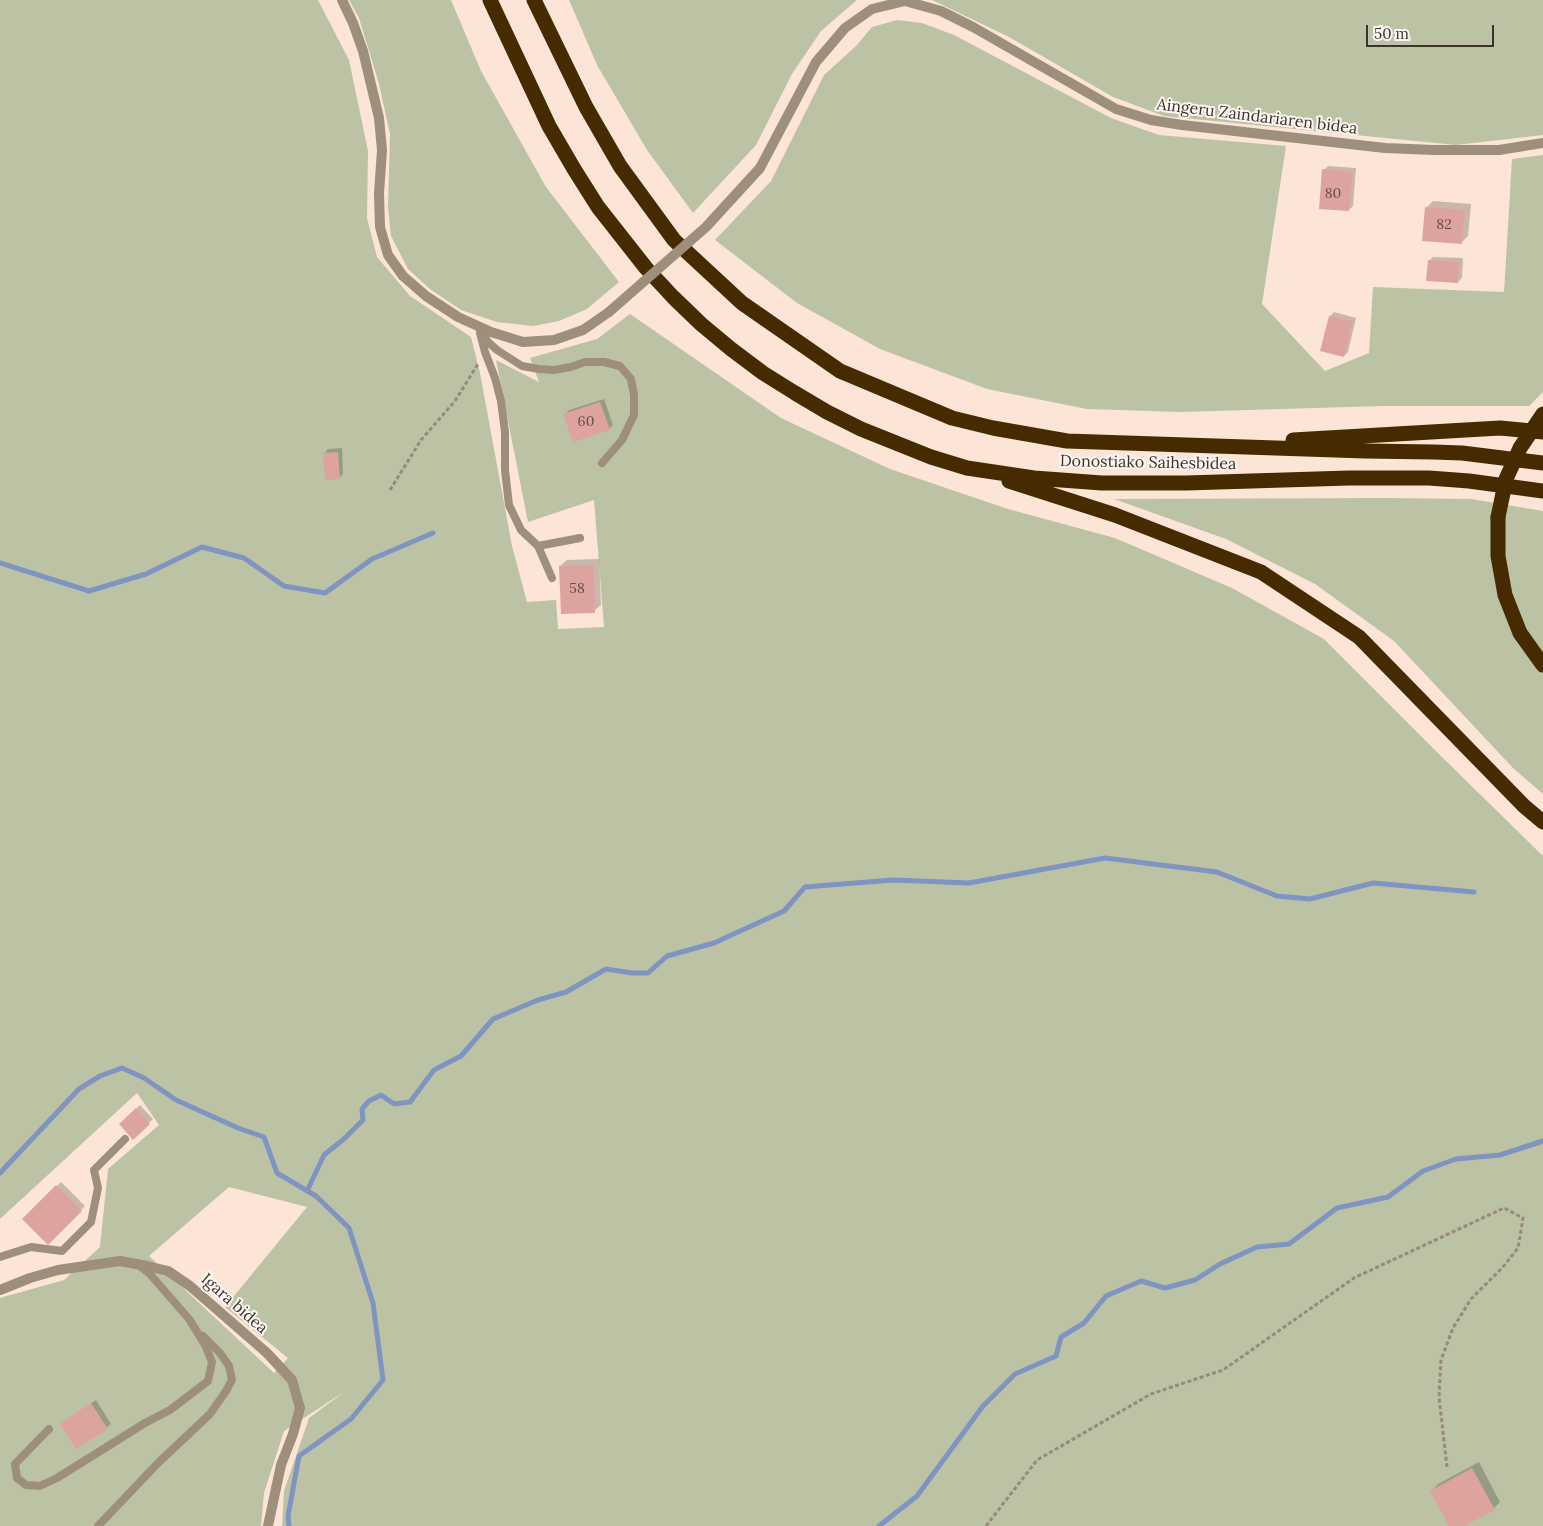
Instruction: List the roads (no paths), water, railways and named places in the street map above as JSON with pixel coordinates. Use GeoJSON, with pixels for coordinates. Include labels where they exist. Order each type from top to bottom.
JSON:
{"type":"FeatureCollection","features":[{"type":"Feature","properties":{"kind":"highway","name":"Donostiako Saihesbidea"},"geometry":{"type":"LineString","coordinates":[[490,0],[549,126],[574,169],[621,238],[646,268],[702,324],[763,373],[827,412],[870,433],[931,457],[967,468],[1034,478],[1102,483],[1429,478],[1469,480],[1543,491]]}},
{"type":"Feature","properties":{"kind":"highway","name":"Donostiako Saihesbidea"},"geometry":{"type":"LineString","coordinates":[[534,0],[586,108],[620,166],[674,240],[742,303],[840,371],[952,418],[993,428],[1067,441],[1447,452],[1543,463]]}},
{"type":"Feature","properties":{"kind":"highway"},"geometry":{"type":"LineString","coordinates":[[1543,414],[1520,448],[1506,479],[1498,517],[1498,556],[1505,595],[1520,633],[1543,665]]}},
{"type":"Feature","properties":{"kind":"highway"},"geometry":{"type":"LineString","coordinates":[[1197,446],[1500,428],[1543,432]]}},
{"type":"Feature","properties":{"kind":"highway"},"geometry":{"type":"LineString","coordinates":[[967,468],[1115,516],[1261,572],[1359,637],[1524,806],[1543,822]]}},
{"type":"Feature","properties":{"kind":"street","name":"Aingeru Zaindariaren bidea"},"geometry":{"type":"LineString","coordinates":[[342,0],[363,51],[379,118],[382,150],[379,193],[380,227],[388,255],[404,276],[426,296],[458,318],[523,342],[554,340],[582,330],[609,312],[706,227],[760,168],[816,62],[845,28],[872,9],[905,1],[941,11],[973,27],[1116,109],[1152,120],[1385,148],[1499,150],[1543,143]]}},
{"type":"Feature","properties":{"kind":"street","name":"Igara bidea"},"geometry":{"type":"LineString","coordinates":[[0,1290],[30,1278],[58,1270],[120,1261],[168,1271],[190,1286],[267,1353],[292,1380],[300,1408],[293,1434],[281,1465],[268,1526]]}},
{"type":"Feature","properties":{"kind":"lane"},"geometry":{"type":"LineString","coordinates":[[478,326],[488,342],[522,366],[554,370],[585,362],[604,362],[620,366],[631,380],[634,394],[634,415],[622,440],[602,463]]}},
{"type":"Feature","properties":{"kind":"lane"},"geometry":{"type":"LineString","coordinates":[[478,326],[495,378],[500,401],[509,505],[521,530],[538,546],[552,578]]}},
{"type":"Feature","properties":{"kind":"lane"},"geometry":{"type":"LineString","coordinates":[[538,546],[580,538]]}},
{"type":"Feature","properties":{"kind":"lane"},"geometry":{"type":"LineString","coordinates":[[0,1257],[31,1247],[62,1252],[91,1222],[98,1188],[94,1170],[125,1138]]}},
{"type":"Feature","properties":{"kind":"lane"},"geometry":{"type":"LineString","coordinates":[[49,1429],[14,1464],[16,1478],[26,1485],[40,1486],[57,1478],[145,1423],[170,1410],[208,1381],[212,1362],[196,1330],[189,1319],[149,1273],[138,1264]]}},
{"type":"Feature","properties":{"kind":"lane"},"geometry":{"type":"LineString","coordinates":[[98,1526],[158,1463],[210,1414],[232,1380],[229,1366],[220,1353],[196,1330]]}},
{"type":"Feature","properties":{"kind":"waterway"},"geometry":{"type":"LineString","coordinates":[[0,563],[89,591],[146,574],[202,547],[244,558],[284,586],[325,593],[372,559],[433,533]]}},
{"type":"Feature","properties":{"kind":"waterway"},"geometry":{"type":"LineString","coordinates":[[307,1191],[324,1155],[363,1120],[362,1109],[369,1101],[381,1095],[394,1104],[410,1102],[434,1070],[461,1056],[493,1019],[538,1000],[566,992],[606,969],[632,973],[648,973],[667,956],[714,943],[784,911],[805,887],[893,880],[969,883],[1105,858],[1217,872],[1277,896],[1310,899],[1373,883],[1474,892]]}},
{"type":"Feature","properties":{"kind":"waterway"},"geometry":{"type":"LineString","coordinates":[[0,1173],[79,1089],[100,1076],[122,1068],[144,1078],[176,1100],[238,1128],[264,1137],[277,1173],[316,1196],[349,1228],[373,1303],[383,1380],[351,1419],[299,1456],[288,1516],[289,1526]]}},
{"type":"Feature","properties":{"kind":"waterway"},"geometry":{"type":"LineString","coordinates":[[879,1526],[917,1496],[983,1406],[1015,1374],[1056,1356],[1061,1337],[1084,1323],[1106,1296],[1141,1281],[1165,1288],[1195,1280],[1220,1264],[1257,1247],[1289,1244],[1337,1208],[1388,1197],[1423,1171],[1456,1159],[1500,1155],[1543,1141]]}}]}
